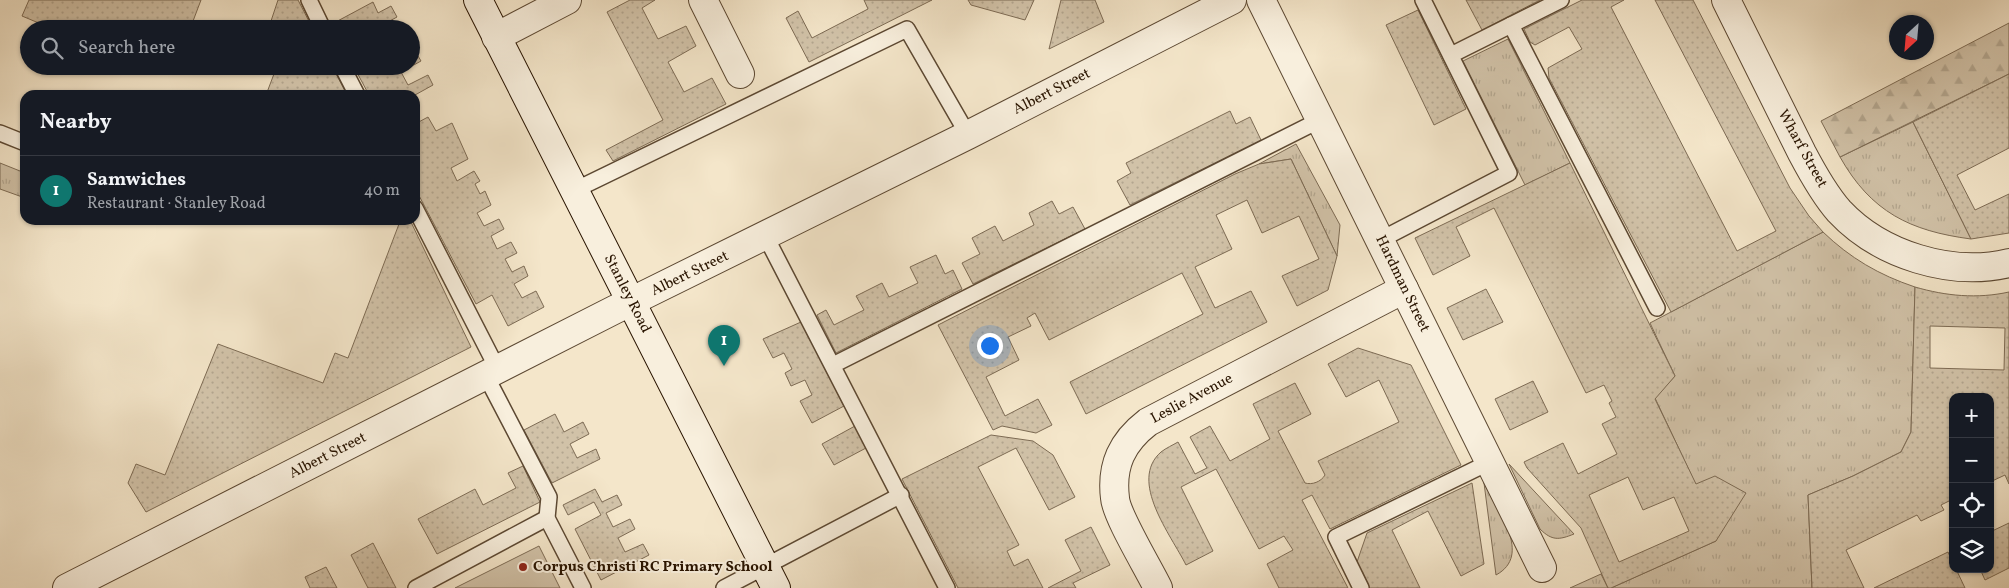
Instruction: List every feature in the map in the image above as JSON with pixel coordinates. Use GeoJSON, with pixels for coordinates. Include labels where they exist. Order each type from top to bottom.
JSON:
{"type":"FeatureCollection","features":[{"type":"Feature","properties":{"kind":"street","name":"Stanley Road"},"geometry":{"type":"LineString","coordinates":[[478,0],[771,577]]}},
{"type":"Feature","properties":{"kind":"street"},"geometry":{"type":"LineString","coordinates":[[496,37],[567,0]]}},
{"type":"Feature","properties":{"kind":"street"},"geometry":{"type":"LineString","coordinates":[[704,0],[740,74]]}},
{"type":"Feature","properties":{"kind":"street","name":"Albert Street"},"geometry":{"type":"LineString","coordinates":[[67,588],[631,302],[968,136],[1232,0]]}},
{"type":"Feature","properties":{"kind":"street","name":"Hardman Street"},"geometry":{"type":"LineString","coordinates":[[1261,0],[1542,568]]}},
{"type":"Feature","properties":{"kind":"street","name":"Wharf Street"},"geometry":{"type":"LineString","coordinates":[[1726,0],[1815,177],[1840,211],[1867,234],[1893,249],[1921,260],[1962,268],[1994,267],[2009,264]]}},
{"type":"Feature","properties":{"kind":"street","name":"Leslie Avenue"},"geometry":{"type":"LineString","coordinates":[[1158,588],[1114,498],[1118,455],[1131,435],[1155,418],[1404,289]]}},
{"type":"Feature","properties":{"kind":"lane"},"geometry":{"type":"LineString","coordinates":[[308,0],[318,20]]}},
{"type":"Feature","properties":{"kind":"lane"},"geometry":{"type":"LineString","coordinates":[[1380,240],[1509,173],[1423,0]]}},
{"type":"Feature","properties":{"kind":"lane"},"geometry":{"type":"LineString","coordinates":[[1451,55],[1560,0]]}},
{"type":"Feature","properties":{"kind":"lane"},"geometry":{"type":"LineString","coordinates":[[1511,25],[1657,308]]}},
{"type":"Feature","properties":{"kind":"lane"},"geometry":{"type":"LineString","coordinates":[[575,190],[907,29],[968,136]]}},
{"type":"Feature","properties":{"kind":"lane"},"geometry":{"type":"LineString","coordinates":[[347,75],[354,90]]}},
{"type":"Feature","properties":{"kind":"lane"},"geometry":{"type":"LineString","coordinates":[[833,365],[1320,120]]}},
{"type":"Feature","properties":{"kind":"lane"},"geometry":{"type":"LineString","coordinates":[[0,133],[20,141]]}},
{"type":"Feature","properties":{"kind":"lane"},"geometry":{"type":"LineString","coordinates":[[420,219],[549,497],[547,518],[583,588]]}},
{"type":"Feature","properties":{"kind":"lane"},"geometry":{"type":"LineString","coordinates":[[766,237],[901,495],[947,588]]}},
{"type":"Feature","properties":{"kind":"lane"},"geometry":{"type":"LineString","coordinates":[[1361,588],[1336,537],[1490,462]]}},
{"type":"Feature","properties":{"kind":"lane"},"geometry":{"type":"LineString","coordinates":[[724,588],[771,577],[901,495]]}},
{"type":"Feature","properties":{"kind":"lane"},"geometry":{"type":"LineString","coordinates":[[416,588],[547,518]]}},
{"type":"Feature","properties":{"kind":"green space"},"geometry":{"type":"Polygon","coordinates":[[[29,0],[201,0],[193,20],[32,20],[22,16],[29,0]]]}},
{"type":"Feature","properties":{"kind":"green space"},"geometry":{"type":"Polygon","coordinates":[[[278,0],[298,0],[308,20],[271,20],[278,0]]]}},
{"type":"Feature","properties":{"kind":"green space"},"geometry":{"type":"Polygon","coordinates":[[[630,0],[655,0],[642,8],[658,39],[686,26],[696,46],[668,62],[684,92],[712,78],[726,104],[613,161],[606,150],[663,120],[607,12],[630,0]]]}},
{"type":"Feature","properties":{"kind":"green space"},"geometry":{"type":"Polygon","coordinates":[[[864,0],[932,0],[809,62],[786,18],[798,11],[812,38],[868,9],[864,0]]]}},
{"type":"Feature","properties":{"kind":"green space"},"geometry":{"type":"Polygon","coordinates":[[[968,0],[1034,0],[1025,20],[971,5],[968,0]]]}},
{"type":"Feature","properties":{"kind":"green space"},"geometry":{"type":"Polygon","coordinates":[[[1061,0],[1095,0],[1104,22],[1049,49],[1061,0]]]}},
{"type":"Feature","properties":{"kind":"green space"},"geometry":{"type":"Polygon","coordinates":[[[1466,0],[1540,0],[1482,30],[1466,0]]]}},
{"type":"Feature","properties":{"kind":"green space"},"geometry":{"type":"Polygon","coordinates":[[[1582,0],[1624,0],[1611,7],[1737,251],[1776,231],[1655,0],[1693,0],[1790,188],[1809,216],[1823,232],[1671,312],[1549,78],[1548,68],[1582,49],[1569,27],[1535,45],[1530,42],[1524,29],[1582,0]]]}},
{"type":"Feature","properties":{"kind":"green space"},"geometry":{"type":"Polygon","coordinates":[[[373,2],[378,13],[391,6],[397,17],[392,20],[339,20],[373,2]]]}},
{"type":"Feature","properties":{"kind":"green space"},"geometry":{"type":"Polygon","coordinates":[[[1418,10],[1466,109],[1434,125],[1386,25],[1418,10]]]}},
{"type":"Feature","properties":{"kind":"green space"},"geometry":{"type":"Polygon","coordinates":[[[2009,23],[2009,74],[1840,157],[1821,121],[2009,23]]]}},
{"type":"Feature","properties":{"kind":"green space"},"geometry":{"type":"Polygon","coordinates":[[[1508,39],[1570,163],[1525,185],[1463,61],[1508,39]]]}},
{"type":"Feature","properties":{"kind":"green space"},"geometry":{"type":"Polygon","coordinates":[[[2009,74],[2009,148],[1957,175],[1975,210],[2009,194],[2009,233],[1971,239],[1913,122],[2009,74]]]}},
{"type":"Feature","properties":{"kind":"green space"},"geometry":{"type":"Polygon","coordinates":[[[274,75],[337,75],[344,90],[268,90],[274,75]]]}},
{"type":"Feature","properties":{"kind":"green space"},"geometry":{"type":"Polygon","coordinates":[[[358,75],[403,75],[408,85],[428,75],[433,85],[420,92],[420,90],[366,90],[358,75]]]}},
{"type":"Feature","properties":{"kind":"green space"},"geometry":{"type":"Polygon","coordinates":[[[1230,111],[1236,124],[1250,117],[1261,140],[1130,205],[1117,181],[1131,173],[1126,163],[1230,111]]]}},
{"type":"Feature","properties":{"kind":"green space"},"geometry":{"type":"Polygon","coordinates":[[[428,117],[436,131],[452,123],[468,159],[451,168],[457,181],[474,171],[480,181],[475,184],[480,194],[485,191],[491,205],[477,213],[484,226],[499,219],[504,229],[491,236],[497,249],[511,242],[517,253],[505,259],[512,272],[524,266],[528,276],[514,284],[522,298],[536,291],[544,307],[508,326],[492,295],[476,304],[420,198],[420,121],[428,117]]]}},
{"type":"Feature","properties":{"kind":"green space"},"geometry":{"type":"Polygon","coordinates":[[[1913,122],[1971,239],[1929,231],[1894,216],[1865,192],[1840,157],[1913,122]]]}},
{"type":"Feature","properties":{"kind":"green space"},"geometry":{"type":"Polygon","coordinates":[[[1296,144],[1340,225],[1337,256],[1291,159],[1259,164],[1296,144]]]}},
{"type":"Feature","properties":{"kind":"green space"},"geometry":{"type":"Polygon","coordinates":[[[1291,159],[1337,256],[1328,290],[1297,306],[1282,276],[1319,259],[1299,216],[1262,233],[1247,200],[1216,215],[1232,249],[1195,267],[1215,308],[1251,291],[1267,322],[1086,414],[1070,382],[1203,314],[1182,273],[1049,340],[1035,313],[1027,318],[1031,326],[1008,337],[1019,360],[986,377],[1005,416],[1038,399],[1052,425],[1036,433],[1002,426],[993,430],[938,325],[1235,174],[1259,164],[1291,159]]]}},
{"type":"Feature","properties":{"kind":"green space"},"geometry":{"type":"Polygon","coordinates":[[[0,163],[20,171],[20,196],[0,189],[0,163]]]}},
{"type":"Feature","properties":{"kind":"green space"},"geometry":{"type":"Polygon","coordinates":[[[1570,163],[1675,376],[1655,399],[1696,484],[1715,476],[1746,493],[1716,541],[1608,588],[1581,528],[1527,468],[1524,462],[1563,443],[1578,474],[1617,454],[1602,424],[1616,417],[1609,403],[1612,401],[1604,385],[1586,393],[1494,208],[1456,227],[1470,256],[1433,275],[1415,238],[1570,163]],[[1628,477],[1589,495],[1619,562],[1689,531],[1674,497],[1643,510],[1628,477]]]}},
{"type":"Feature","properties":{"kind":"green space"},"geometry":{"type":"Polygon","coordinates":[[[1052,201],[1059,214],[1073,207],[1085,229],[973,284],[962,263],[980,254],[972,238],[995,226],[1003,241],[1034,225],[1029,213],[1052,201]]]}},
{"type":"Feature","properties":{"kind":"green space"},"geometry":{"type":"Polygon","coordinates":[[[399,225],[412,225],[471,347],[146,512],[128,483],[136,464],[165,475],[218,344],[323,383],[335,353],[348,358],[399,225]]]}},
{"type":"Feature","properties":{"kind":"green space"},"geometry":{"type":"Polygon","coordinates":[[[1823,232],[1854,258],[1889,277],[1915,287],[1911,432],[1901,452],[1853,476],[1808,495],[1812,588],[1611,588],[1716,541],[1696,485],[1655,398],[1675,376],[1650,323],[1823,232]]]}},
{"type":"Feature","properties":{"kind":"green space"},"geometry":{"type":"Polygon","coordinates":[[[936,255],[945,274],[953,270],[962,289],[836,353],[817,315],[826,310],[834,325],[864,310],[856,296],[882,283],[889,297],[918,283],[910,267],[936,255]]]}},
{"type":"Feature","properties":{"kind":"green space"},"geometry":{"type":"Polygon","coordinates":[[[1915,287],[1938,293],[1962,296],[2009,292],[2009,484],[2005,475],[1994,480],[1994,393],[1949,393],[1949,501],[1941,505],[1944,510],[1921,521],[1917,515],[1846,550],[1864,588],[1812,588],[1808,495],[1853,476],[1901,452],[1911,432],[1915,287]],[[1930,326],[1930,368],[2004,370],[2005,328],[1930,326]]]}},
{"type":"Feature","properties":{"kind":"green space"},"geometry":{"type":"Polygon","coordinates":[[[1486,289],[1503,322],[1463,340],[1447,308],[1486,289]]]}},
{"type":"Feature","properties":{"kind":"green space"},"geometry":{"type":"Polygon","coordinates":[[[801,322],[844,406],[812,423],[800,401],[812,395],[805,380],[791,386],[785,373],[792,369],[784,353],[773,358],[763,339],[801,322]]]}},
{"type":"Feature","properties":{"kind":"green space"},"geometry":{"type":"Polygon","coordinates":[[[1358,348],[1411,365],[1461,465],[1330,529],[1312,495],[1302,500],[1348,588],[1279,588],[1267,564],[1293,550],[1284,536],[1259,549],[1216,469],[1181,487],[1213,551],[1186,565],[1163,524],[1150,493],[1149,478],[1152,464],[1161,452],[1178,442],[1195,474],[1207,468],[1190,437],[1210,426],[1230,461],[1270,439],[1253,404],[1295,383],[1311,414],[1278,431],[1305,483],[1311,484],[1319,481],[1325,475],[1318,461],[1399,422],[1379,380],[1346,397],[1328,364],[1358,348]]]}},
{"type":"Feature","properties":{"kind":"green space"},"geometry":{"type":"Polygon","coordinates":[[[1533,381],[1548,412],[1510,430],[1495,399],[1533,381]]]}},
{"type":"Feature","properties":{"kind":"green space"},"geometry":{"type":"Polygon","coordinates":[[[555,414],[564,432],[583,422],[589,434],[570,444],[577,458],[596,449],[600,459],[552,483],[524,430],[555,414]]]}},
{"type":"Feature","properties":{"kind":"green space"},"geometry":{"type":"Polygon","coordinates":[[[855,426],[866,448],[834,465],[822,444],[855,426]]]}},
{"type":"Feature","properties":{"kind":"green space"},"geometry":{"type":"Polygon","coordinates":[[[991,435],[1033,441],[1053,455],[1075,497],[1049,510],[1016,448],[978,467],[1019,545],[1007,551],[1014,566],[1028,559],[1043,588],[958,588],[902,479],[991,435]]]}},
{"type":"Feature","properties":{"kind":"green space"},"geometry":{"type":"Polygon","coordinates":[[[1509,464],[1574,534],[1556,538],[1548,536],[1540,529],[1509,464]]]}},
{"type":"Feature","properties":{"kind":"green space"},"geometry":{"type":"Polygon","coordinates":[[[523,466],[540,502],[437,554],[418,519],[475,489],[483,505],[516,488],[508,473],[523,466]]]}},
{"type":"Feature","properties":{"kind":"green space"},"geometry":{"type":"Polygon","coordinates":[[[1472,483],[1484,564],[1461,576],[1428,511],[1392,530],[1420,588],[1369,588],[1357,562],[1367,533],[1472,483]]]}},
{"type":"Feature","properties":{"kind":"green space"},"geometry":{"type":"Polygon","coordinates":[[[1484,483],[1509,532],[1512,544],[1512,556],[1507,566],[1496,575],[1484,483]]]}},
{"type":"Feature","properties":{"kind":"green space"},"geometry":{"type":"Polygon","coordinates":[[[595,489],[602,502],[617,495],[622,505],[606,513],[613,527],[630,519],[635,529],[618,538],[625,552],[643,544],[649,555],[601,580],[575,529],[601,515],[594,502],[568,515],[563,505],[595,489]]]}},
{"type":"Feature","properties":{"kind":"green space"},"geometry":{"type":"Polygon","coordinates":[[[2009,523],[2009,568],[1985,580],[1982,573],[1994,573],[1994,530],[2009,523]]]}},
{"type":"Feature","properties":{"kind":"green space"},"geometry":{"type":"Polygon","coordinates":[[[1091,527],[1110,565],[1073,583],[1076,588],[1048,588],[1081,571],[1065,540],[1091,527]]]}},
{"type":"Feature","properties":{"kind":"green space"},"geometry":{"type":"Polygon","coordinates":[[[373,543],[396,588],[368,588],[351,555],[373,543]]]}},
{"type":"Feature","properties":{"kind":"green space","name":"Corpus Christi RC Primary School"},"geometry":{"type":"Polygon","coordinates":[[[539,546],[560,588],[455,588],[539,546]]]}},
{"type":"Feature","properties":{"kind":"green space"},"geometry":{"type":"Polygon","coordinates":[[[1948,552],[1949,573],[1958,573],[1965,588],[1874,588],[1948,552]]]}},
{"type":"Feature","properties":{"kind":"green space"},"geometry":{"type":"Polygon","coordinates":[[[326,567],[337,588],[310,588],[305,577],[326,567]]]}},
{"type":"Feature","properties":{"kind":"green space"},"geometry":{"type":"Polygon","coordinates":[[[1601,574],[1608,588],[1570,588],[1601,574]]]}},
{"type":"Feature","properties":{"kind":"place","name":"Samwiches"},"geometry":{"type":"Point","coordinates":[724,366]}},
{"type":"Feature","properties":{"kind":"place","name":"Corpus Christi RC Primary School"},"geometry":{"type":"Point","coordinates":[523,567]}}]}
